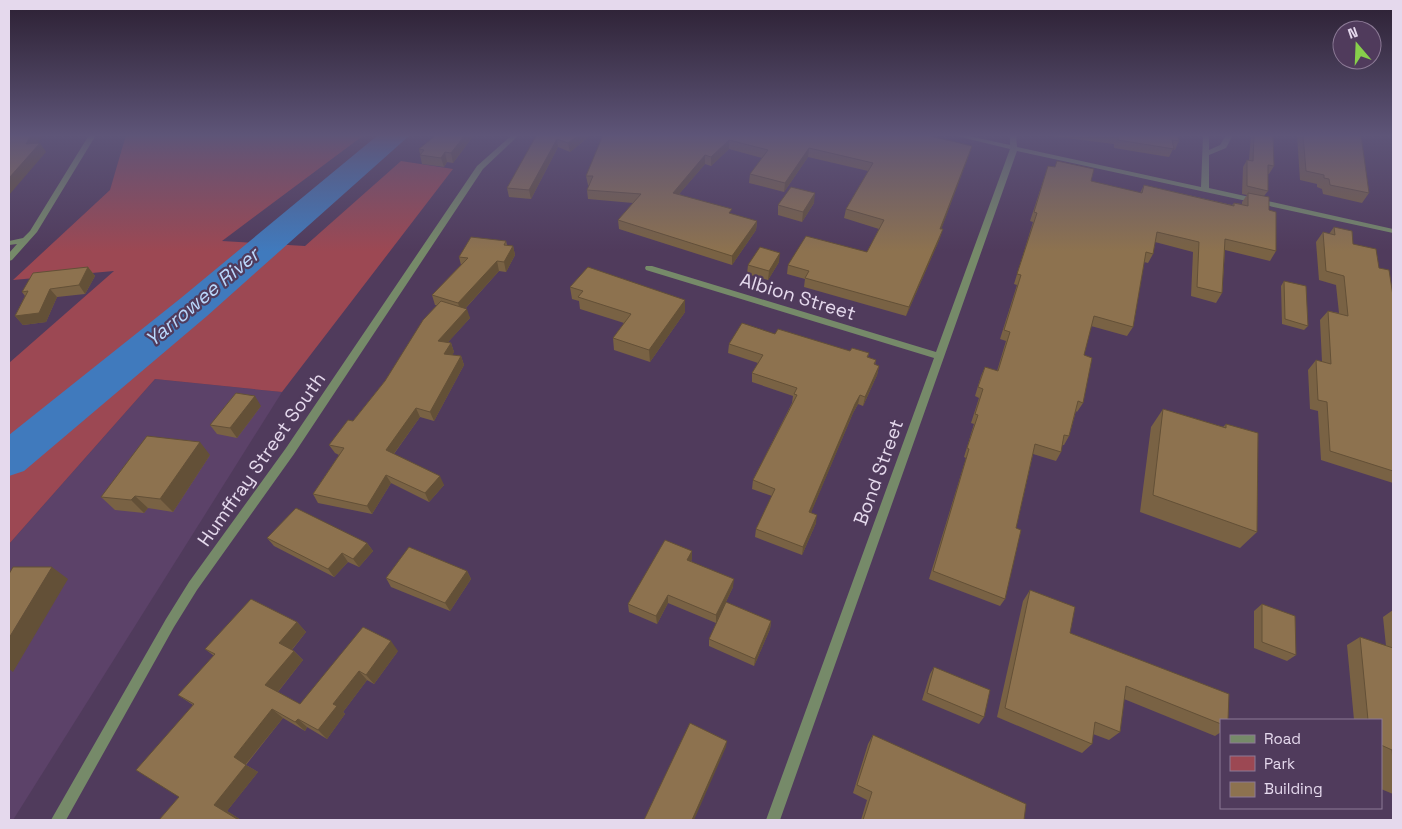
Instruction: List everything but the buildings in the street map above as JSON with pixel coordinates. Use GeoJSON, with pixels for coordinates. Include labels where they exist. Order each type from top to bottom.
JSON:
{"type":"FeatureCollection","features":[{"type":"Feature","properties":{"kind":"street"},"geometry":{"type":"LineString","coordinates":[[9,258],[27,240],[69,174]]}},
{"type":"Feature","properties":{"kind":"street","name":"Humffray Street South"},"geometry":{"type":"LineString","coordinates":[[58,820],[192,586],[369,336],[476,174]]}},
{"type":"Feature","properties":{"kind":"street","name":"Bond Street"},"geometry":{"type":"LineString","coordinates":[[773,820],[937,356],[1004,174]]}},
{"type":"Feature","properties":{"kind":"street"},"geometry":{"type":"LineString","coordinates":[[1134,174],[1393,232]]}},
{"type":"Feature","properties":{"kind":"street"},"geometry":{"type":"LineString","coordinates":[[1205,174],[1205,189]]}},
{"type":"Feature","properties":{"kind":"street"},"geometry":{"type":"LineString","coordinates":[[9,243],[27,240]]}},
{"type":"Feature","properties":{"kind":"street","name":"Albion Street"},"geometry":{"type":"LineString","coordinates":[[649,268],[937,356]]}},
{"type":"Feature","properties":{"kind":"shaded area"},"geometry":{"type":"Polygon","coordinates":[[[155,379],[282,392],[13,820],[9,820],[9,544],[155,379]]]}},
{"type":"Feature","properties":{"kind":"green space"},"geometry":{"type":"Polygon","coordinates":[[[115,174],[312,174],[222,241],[305,246],[387,174],[449,174],[282,392],[155,379],[9,544],[9,363],[114,271],[13,280],[110,190],[115,174]]]}},
{"type":"Feature","properties":{"kind":"waterway","name":"Yarrowee River"},"geometry":{"type":"LineString","coordinates":[[9,459],[194,307],[351,174]]}}]}
